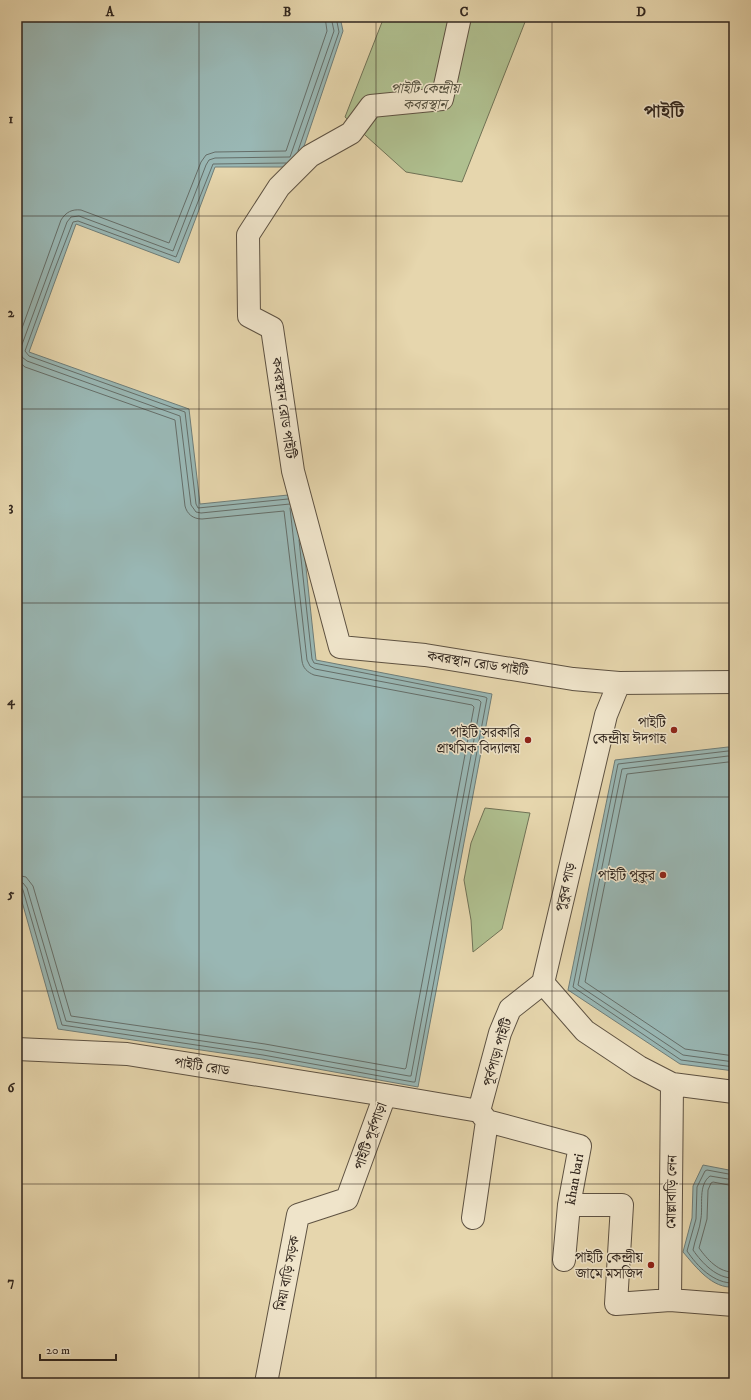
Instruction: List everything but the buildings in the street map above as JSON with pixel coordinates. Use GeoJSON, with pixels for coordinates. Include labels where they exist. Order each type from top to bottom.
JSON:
{"type":"FeatureCollection","features":[{"type":"Feature","properties":{"kind":"street","name":"কবরস্থান রোড পাইটি"},"geometry":{"type":"LineString","coordinates":[[460,17],[442,99],[371,106],[351,133],[310,156],[279,187],[248,235],[249,316],[272,328],[293,471],[340,647],[425,655],[573,678],[619,683]]}},
{"type":"Feature","properties":{"kind":"street"},"geometry":{"type":"LineString","coordinates":[[619,683],[734,682]]}},
{"type":"Feature","properties":{"kind":"street","name":"পুকুর পাড়"},"geometry":{"type":"LineString","coordinates":[[543,983],[606,715],[619,683]]}},
{"type":"Feature","properties":{"kind":"street"},"geometry":{"type":"LineString","coordinates":[[543,983],[585,1031],[639,1068],[672,1084],[734,1092]]}},
{"type":"Feature","properties":{"kind":"street","name":"পূর্বপাড়া পাইটি"},"geometry":{"type":"LineString","coordinates":[[483,1116],[500,1034],[510,1009],[543,983]]}},
{"type":"Feature","properties":{"kind":"street","name":"পাইটি রোড"},"geometry":{"type":"LineString","coordinates":[[17,1049],[127,1054],[385,1095]]}},
{"type":"Feature","properties":{"kind":"street","name":"মোল্লাবাড়ি লেন"},"geometry":{"type":"LineString","coordinates":[[670,1300],[672,1084]]}},
{"type":"Feature","properties":{"kind":"street","name":"পাইটি পূর্বপাড়া"},"geometry":{"type":"LineString","coordinates":[[347,1199],[385,1095],[483,1116]]}},
{"type":"Feature","properties":{"kind":"street"},"geometry":{"type":"LineString","coordinates":[[473,1218],[483,1116]]}},
{"type":"Feature","properties":{"kind":"street","name":"khan bari"},"geometry":{"type":"LineString","coordinates":[[483,1116],[580,1146],[569,1205],[564,1260]]}},
{"type":"Feature","properties":{"kind":"street","name":"মিয়া বাড়ি সড়ক"},"geometry":{"type":"LineString","coordinates":[[266,1383],[298,1215],[347,1199]]}},
{"type":"Feature","properties":{"kind":"street"},"geometry":{"type":"LineString","coordinates":[[569,1205],[622,1205],[616,1304],[670,1300],[734,1306]]}},
{"type":"Feature","properties":{"kind":"green space","name":"পাইটি কেন্দ্রীয় কবরস্থান"},"geometry":{"type":"Polygon","coordinates":[[[384,17],[527,17],[462,182],[406,172],[345,117],[384,17]]]}},
{"type":"Feature","properties":{"kind":"green space"},"geometry":{"type":"Polygon","coordinates":[[[485,808],[530,813],[502,929],[473,952],[471,920],[464,880],[471,843],[485,808]]]}},
{"type":"Feature","properties":{"kind":"water"},"geometry":{"type":"Polygon","coordinates":[[[17,17],[340,17],[343,31],[297,167],[215,167],[179,263],[76,224],[29,352],[189,409],[200,504],[298,494],[316,660],[492,694],[418,1087],[262,1059],[58,1029],[17,884],[17,17]]]}},
{"type":"Feature","properties":{"kind":"water","name":"পাইটি পুকুর"},"geometry":{"type":"Polygon","coordinates":[[[728,747],[734,748],[734,1071],[680,1064],[568,990],[615,760],[728,747]]]}},
{"type":"Feature","properties":{"kind":"water"},"geometry":{"type":"Polygon","coordinates":[[[703,1165],[734,1171],[734,1287],[726,1287],[712,1281],[699,1270],[683,1252],[692,1218],[693,1186],[703,1165]]]}},
{"type":"Feature","properties":{"kind":"place","name":"পাইটি কেন্দ্রীয় ঈদগাহ"},"geometry":{"type":"Point","coordinates":[674,730]}},
{"type":"Feature","properties":{"kind":"place","name":"পাইটি সরকারি প্রাথমিক বিদ্যালয়"},"geometry":{"type":"Point","coordinates":[528,740]}},
{"type":"Feature","properties":{"kind":"place","name":"পাইটি পুকুর"},"geometry":{"type":"Point","coordinates":[663,875]}},
{"type":"Feature","properties":{"kind":"place","name":"পাইটি কেন্দ্রীয় জামে মসজিদ"},"geometry":{"type":"Point","coordinates":[651,1265]}},
{"type":"Feature","properties":{"kind":"district","name":"পাইটি"},"geometry":{"type":"Point","coordinates":[664,111]}}]}
